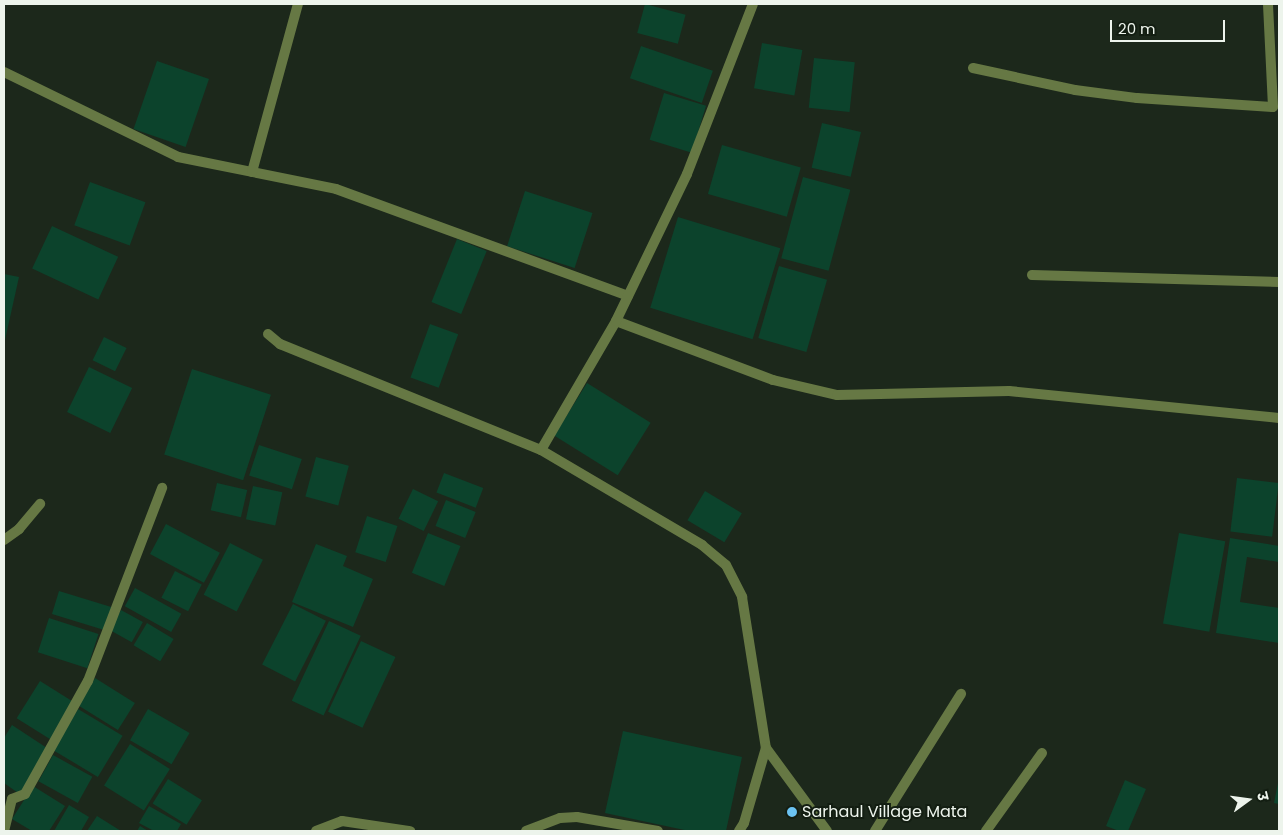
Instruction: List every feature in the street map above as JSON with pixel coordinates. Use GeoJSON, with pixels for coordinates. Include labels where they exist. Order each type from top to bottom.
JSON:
{"type":"FeatureCollection","features":[{"type":"Feature","properties":{"kind":"street"},"geometry":{"type":"LineString","coordinates":[[252,172],[298,4]]}},
{"type":"Feature","properties":{"kind":"street"},"geometry":{"type":"LineString","coordinates":[[542,450],[616,321],[687,174],[753,4]]}},
{"type":"Feature","properties":{"kind":"street"},"geometry":{"type":"LineString","coordinates":[[973,68],[1102,93],[1204,104],[1273,107],[1268,4]]}},
{"type":"Feature","properties":{"kind":"street"},"geometry":{"type":"LineString","coordinates":[[4,72],[178,157],[336,189],[628,296]]}},
{"type":"Feature","properties":{"kind":"street"},"geometry":{"type":"LineString","coordinates":[[1032,275],[1279,282]]}},
{"type":"Feature","properties":{"kind":"street"},"geometry":{"type":"LineString","coordinates":[[616,321],[773,380],[837,395],[1009,391],[1279,418]]}},
{"type":"Feature","properties":{"kind":"street"},"geometry":{"type":"LineString","coordinates":[[268,334],[280,344],[542,450],[702,545],[726,565],[742,598],[766,748],[744,823],[739,831]]}},
{"type":"Feature","properties":{"kind":"street"},"geometry":{"type":"LineString","coordinates":[[4,831],[8,796],[25,794],[88,681],[162,488]]}},
{"type":"Feature","properties":{"kind":"street"},"geometry":{"type":"LineString","coordinates":[[4,540],[19,529],[40,504]]}},
{"type":"Feature","properties":{"kind":"street"},"geometry":{"type":"LineString","coordinates":[[875,831],[961,694]]}},
{"type":"Feature","properties":{"kind":"street"},"geometry":{"type":"LineString","coordinates":[[766,748],[827,831]]}},
{"type":"Feature","properties":{"kind":"street"},"geometry":{"type":"LineString","coordinates":[[986,831],[1042,753]]}},
{"type":"Feature","properties":{"kind":"street"},"geometry":{"type":"LineString","coordinates":[[526,831],[560,818],[576,817],[658,831]]}},
{"type":"Feature","properties":{"kind":"street"},"geometry":{"type":"LineString","coordinates":[[316,831],[321,827],[342,822],[410,831]]}},
{"type":"Feature","properties":{"kind":"building"},"geometry":{"type":"Polygon","coordinates":[[[645,4],[686,15],[678,44],[637,33],[645,4]]]}},
{"type":"Feature","properties":{"kind":"building"},"geometry":{"type":"Polygon","coordinates":[[[762,43],[802,50],[794,95],[754,88],[762,43]]]}},
{"type":"Feature","properties":{"kind":"building"},"geometry":{"type":"Polygon","coordinates":[[[641,46],[713,71],[702,103],[630,78],[641,46]]]}},
{"type":"Feature","properties":{"kind":"building"},"geometry":{"type":"Polygon","coordinates":[[[814,58],[855,62],[850,112],[809,108],[814,58]]]}},
{"type":"Feature","properties":{"kind":"building"},"geometry":{"type":"Polygon","coordinates":[[[157,61],[209,79],[186,147],[134,129],[157,61]]]}},
{"type":"Feature","properties":{"kind":"building"},"geometry":{"type":"Polygon","coordinates":[[[664,93],[706,106],[692,153],[650,140],[664,93]]]}},
{"type":"Feature","properties":{"kind":"building"},"geometry":{"type":"Polygon","coordinates":[[[822,123],[861,132],[851,177],[812,168],[822,123]]]}},
{"type":"Feature","properties":{"kind":"building"},"geometry":{"type":"Polygon","coordinates":[[[722,145],[801,168],[787,217],[708,194],[722,145]]]}},
{"type":"Feature","properties":{"kind":"building"},"geometry":{"type":"Polygon","coordinates":[[[803,177],[850,190],[829,271],[781,258],[803,177]]]}},
{"type":"Feature","properties":{"kind":"building"},"geometry":{"type":"Polygon","coordinates":[[[90,182],[145,202],[130,245],[74,225],[90,182]]]}},
{"type":"Feature","properties":{"kind":"building"},"geometry":{"type":"Polygon","coordinates":[[[525,191],[593,213],[575,268],[507,246],[525,191]]]}},
{"type":"Feature","properties":{"kind":"building"},"geometry":{"type":"Polygon","coordinates":[[[678,217],[780,248],[753,339],[650,308],[678,217]]]}},
{"type":"Feature","properties":{"kind":"building"},"geometry":{"type":"Polygon","coordinates":[[[52,226],[118,257],[98,299],[32,269],[52,226]]]}},
{"type":"Feature","properties":{"kind":"building"},"geometry":{"type":"Polygon","coordinates":[[[457,239],[487,251],[461,314],[432,302],[457,239]]]}},
{"type":"Feature","properties":{"kind":"building"},"geometry":{"type":"Polygon","coordinates":[[[779,266],[827,280],[806,352],[758,338],[779,266]]]}},
{"type":"Feature","properties":{"kind":"building"},"geometry":{"type":"Polygon","coordinates":[[[4,274],[19,277],[5,340],[4,340],[4,274]]]}},
{"type":"Feature","properties":{"kind":"building"},"geometry":{"type":"Polygon","coordinates":[[[430,324],[458,334],[439,388],[411,378],[430,324]]]}},
{"type":"Feature","properties":{"kind":"building"},"geometry":{"type":"Polygon","coordinates":[[[104,337],[126,348],[115,371],[93,360],[104,337]]]}},
{"type":"Feature","properties":{"kind":"building"},"geometry":{"type":"Polygon","coordinates":[[[89,367],[132,388],[110,433],[67,412],[89,367]]]}},
{"type":"Feature","properties":{"kind":"building"},"geometry":{"type":"Polygon","coordinates":[[[192,369],[271,395],[243,480],[164,455],[192,369]]]}},
{"type":"Feature","properties":{"kind":"building"},"geometry":{"type":"Polygon","coordinates":[[[587,383],[651,423],[618,475],[554,436],[587,383]]]}},
{"type":"Feature","properties":{"kind":"building"},"geometry":{"type":"Polygon","coordinates":[[[259,445],[302,459],[292,489],[249,475],[259,445]]]}},
{"type":"Feature","properties":{"kind":"building"},"geometry":{"type":"Polygon","coordinates":[[[316,457],[349,466],[338,505],[305,497],[316,457]]]}},
{"type":"Feature","properties":{"kind":"building"},"geometry":{"type":"Polygon","coordinates":[[[444,473],[483,488],[476,508],[436,493],[444,473]]]}},
{"type":"Feature","properties":{"kind":"building"},"geometry":{"type":"Polygon","coordinates":[[[1237,478],[1279,483],[1272,537],[1230,532],[1237,478]]]}},
{"type":"Feature","properties":{"kind":"building"},"geometry":{"type":"Polygon","coordinates":[[[217,483],[247,490],[241,517],[211,510],[217,483]]]}},
{"type":"Feature","properties":{"kind":"building"},"geometry":{"type":"Polygon","coordinates":[[[253,486],[282,492],[275,525],[246,519],[253,486]]]}},
{"type":"Feature","properties":{"kind":"building"},"geometry":{"type":"Polygon","coordinates":[[[413,489],[438,501],[424,531],[399,519],[413,489]]]}},
{"type":"Feature","properties":{"kind":"building"},"geometry":{"type":"Polygon","coordinates":[[[705,491],[742,513],[724,542],[687,520],[705,491]]]}},
{"type":"Feature","properties":{"kind":"building"},"geometry":{"type":"Polygon","coordinates":[[[446,500],[476,512],[465,538],[436,526],[446,500]]]}},
{"type":"Feature","properties":{"kind":"building"},"geometry":{"type":"Polygon","coordinates":[[[367,516],[397,526],[386,562],[355,552],[367,516]]]}},
{"type":"Feature","properties":{"kind":"building"},"geometry":{"type":"Polygon","coordinates":[[[166,524],[220,553],[204,583],[150,554],[166,524]]]}},
{"type":"Feature","properties":{"kind":"building"},"geometry":{"type":"Polygon","coordinates":[[[428,533],[460,546],[444,586],[412,573],[428,533]]]}},
{"type":"Feature","properties":{"kind":"building"},"geometry":{"type":"Polygon","coordinates":[[[1179,533],[1225,541],[1209,632],[1163,624],[1179,533]]]}},
{"type":"Feature","properties":{"kind":"building"},"geometry":{"type":"Polygon","coordinates":[[[1230,538],[1279,546],[1279,562],[1247,557],[1240,602],[1279,608],[1279,643],[1216,633],[1230,538]]]}},
{"type":"Feature","properties":{"kind":"building"},"geometry":{"type":"Polygon","coordinates":[[[230,543],[263,560],[237,611],[204,595],[230,543]]]}},
{"type":"Feature","properties":{"kind":"building"},"geometry":{"type":"Polygon","coordinates":[[[316,544],[347,556],[343,566],[373,579],[353,627],[292,602],[316,544]]]}},
{"type":"Feature","properties":{"kind":"building"},"geometry":{"type":"Polygon","coordinates":[[[175,571],[202,585],[188,611],[161,598],[175,571]]]}},
{"type":"Feature","properties":{"kind":"building"},"geometry":{"type":"Polygon","coordinates":[[[135,588],[181,614],[171,632],[125,606],[135,588]]]}},
{"type":"Feature","properties":{"kind":"building"},"geometry":{"type":"Polygon","coordinates":[[[59,591],[114,608],[107,631],[52,614],[59,591]]]}},
{"type":"Feature","properties":{"kind":"building"},"geometry":{"type":"Polygon","coordinates":[[[293,604],[326,621],[295,681],[262,665],[293,604]]]}},
{"type":"Feature","properties":{"kind":"building"},"geometry":{"type":"Polygon","coordinates":[[[121,610],[143,622],[132,642],[110,630],[121,610]]]}},
{"type":"Feature","properties":{"kind":"building"},"geometry":{"type":"Polygon","coordinates":[[[49,618],[98,634],[87,668],[38,652],[49,618]]]}},
{"type":"Feature","properties":{"kind":"building"},"geometry":{"type":"Polygon","coordinates":[[[329,621],[361,636],[324,716],[292,701],[329,621]]]}},
{"type":"Feature","properties":{"kind":"building"},"geometry":{"type":"Polygon","coordinates":[[[147,623],[174,639],[160,661],[134,645],[147,623]]]}},
{"type":"Feature","properties":{"kind":"building"},"geometry":{"type":"Polygon","coordinates":[[[361,641],[395,657],[362,728],[328,712],[361,641]]]}},
{"type":"Feature","properties":{"kind":"building"},"geometry":{"type":"Polygon","coordinates":[[[95,678],[135,703],[118,730],[78,705],[95,678]]]}},
{"type":"Feature","properties":{"kind":"building"},"geometry":{"type":"Polygon","coordinates":[[[40,681],[75,703],[51,740],[17,718],[40,681]]]}},
{"type":"Feature","properties":{"kind":"building"},"geometry":{"type":"Polygon","coordinates":[[[78,709],[123,736],[98,777],[53,750],[78,709]]]}},
{"type":"Feature","properties":{"kind":"building"},"geometry":{"type":"Polygon","coordinates":[[[148,709],[190,733],[172,764],[130,740],[148,709]]]}},
{"type":"Feature","properties":{"kind":"building"},"geometry":{"type":"Polygon","coordinates":[[[12,725],[50,750],[21,795],[4,783],[4,738],[12,725]]]}},
{"type":"Feature","properties":{"kind":"building"},"geometry":{"type":"Polygon","coordinates":[[[623,731],[742,757],[726,831],[689,831],[605,813],[623,731]]]}},
{"type":"Feature","properties":{"kind":"building"},"geometry":{"type":"Polygon","coordinates":[[[130,744],[170,769],[144,810],[104,786],[130,744]]]}},
{"type":"Feature","properties":{"kind":"building"},"geometry":{"type":"Polygon","coordinates":[[[53,755],[92,777],[78,803],[38,781],[53,755]]]}},
{"type":"Feature","properties":{"kind":"building"},"geometry":{"type":"Polygon","coordinates":[[[168,779],[202,800],[187,825],[153,804],[168,779]]]}},
{"type":"Feature","properties":{"kind":"building"},"geometry":{"type":"Polygon","coordinates":[[[1125,780],[1146,789],[1128,831],[1119,831],[1106,826],[1125,780]]]}},
{"type":"Feature","properties":{"kind":"building"},"geometry":{"type":"Polygon","coordinates":[[[1279,783],[1279,804],[1274,803],[1279,783]]]}},
{"type":"Feature","properties":{"kind":"building"},"geometry":{"type":"Polygon","coordinates":[[[33,786],[65,806],[49,831],[32,831],[12,819],[33,786]]]}},
{"type":"Feature","properties":{"kind":"building"},"geometry":{"type":"Polygon","coordinates":[[[69,805],[89,817],[81,831],[54,831],[69,805]]]}},
{"type":"Feature","properties":{"kind":"building"},"geometry":{"type":"Polygon","coordinates":[[[149,806],[181,824],[177,831],[154,831],[139,823],[149,806]]]}},
{"type":"Feature","properties":{"kind":"building"},"geometry":{"type":"Polygon","coordinates":[[[97,816],[121,831],[87,831],[97,816]]]}},
{"type":"Feature","properties":{"kind":"building"},"geometry":{"type":"Polygon","coordinates":[[[140,826],[148,831],[137,831],[140,826]]]}},
{"type":"Feature","properties":{"kind":"place","name":"Sarhaul Village Mata"},"geometry":{"type":"Point","coordinates":[792,812]}}]}
